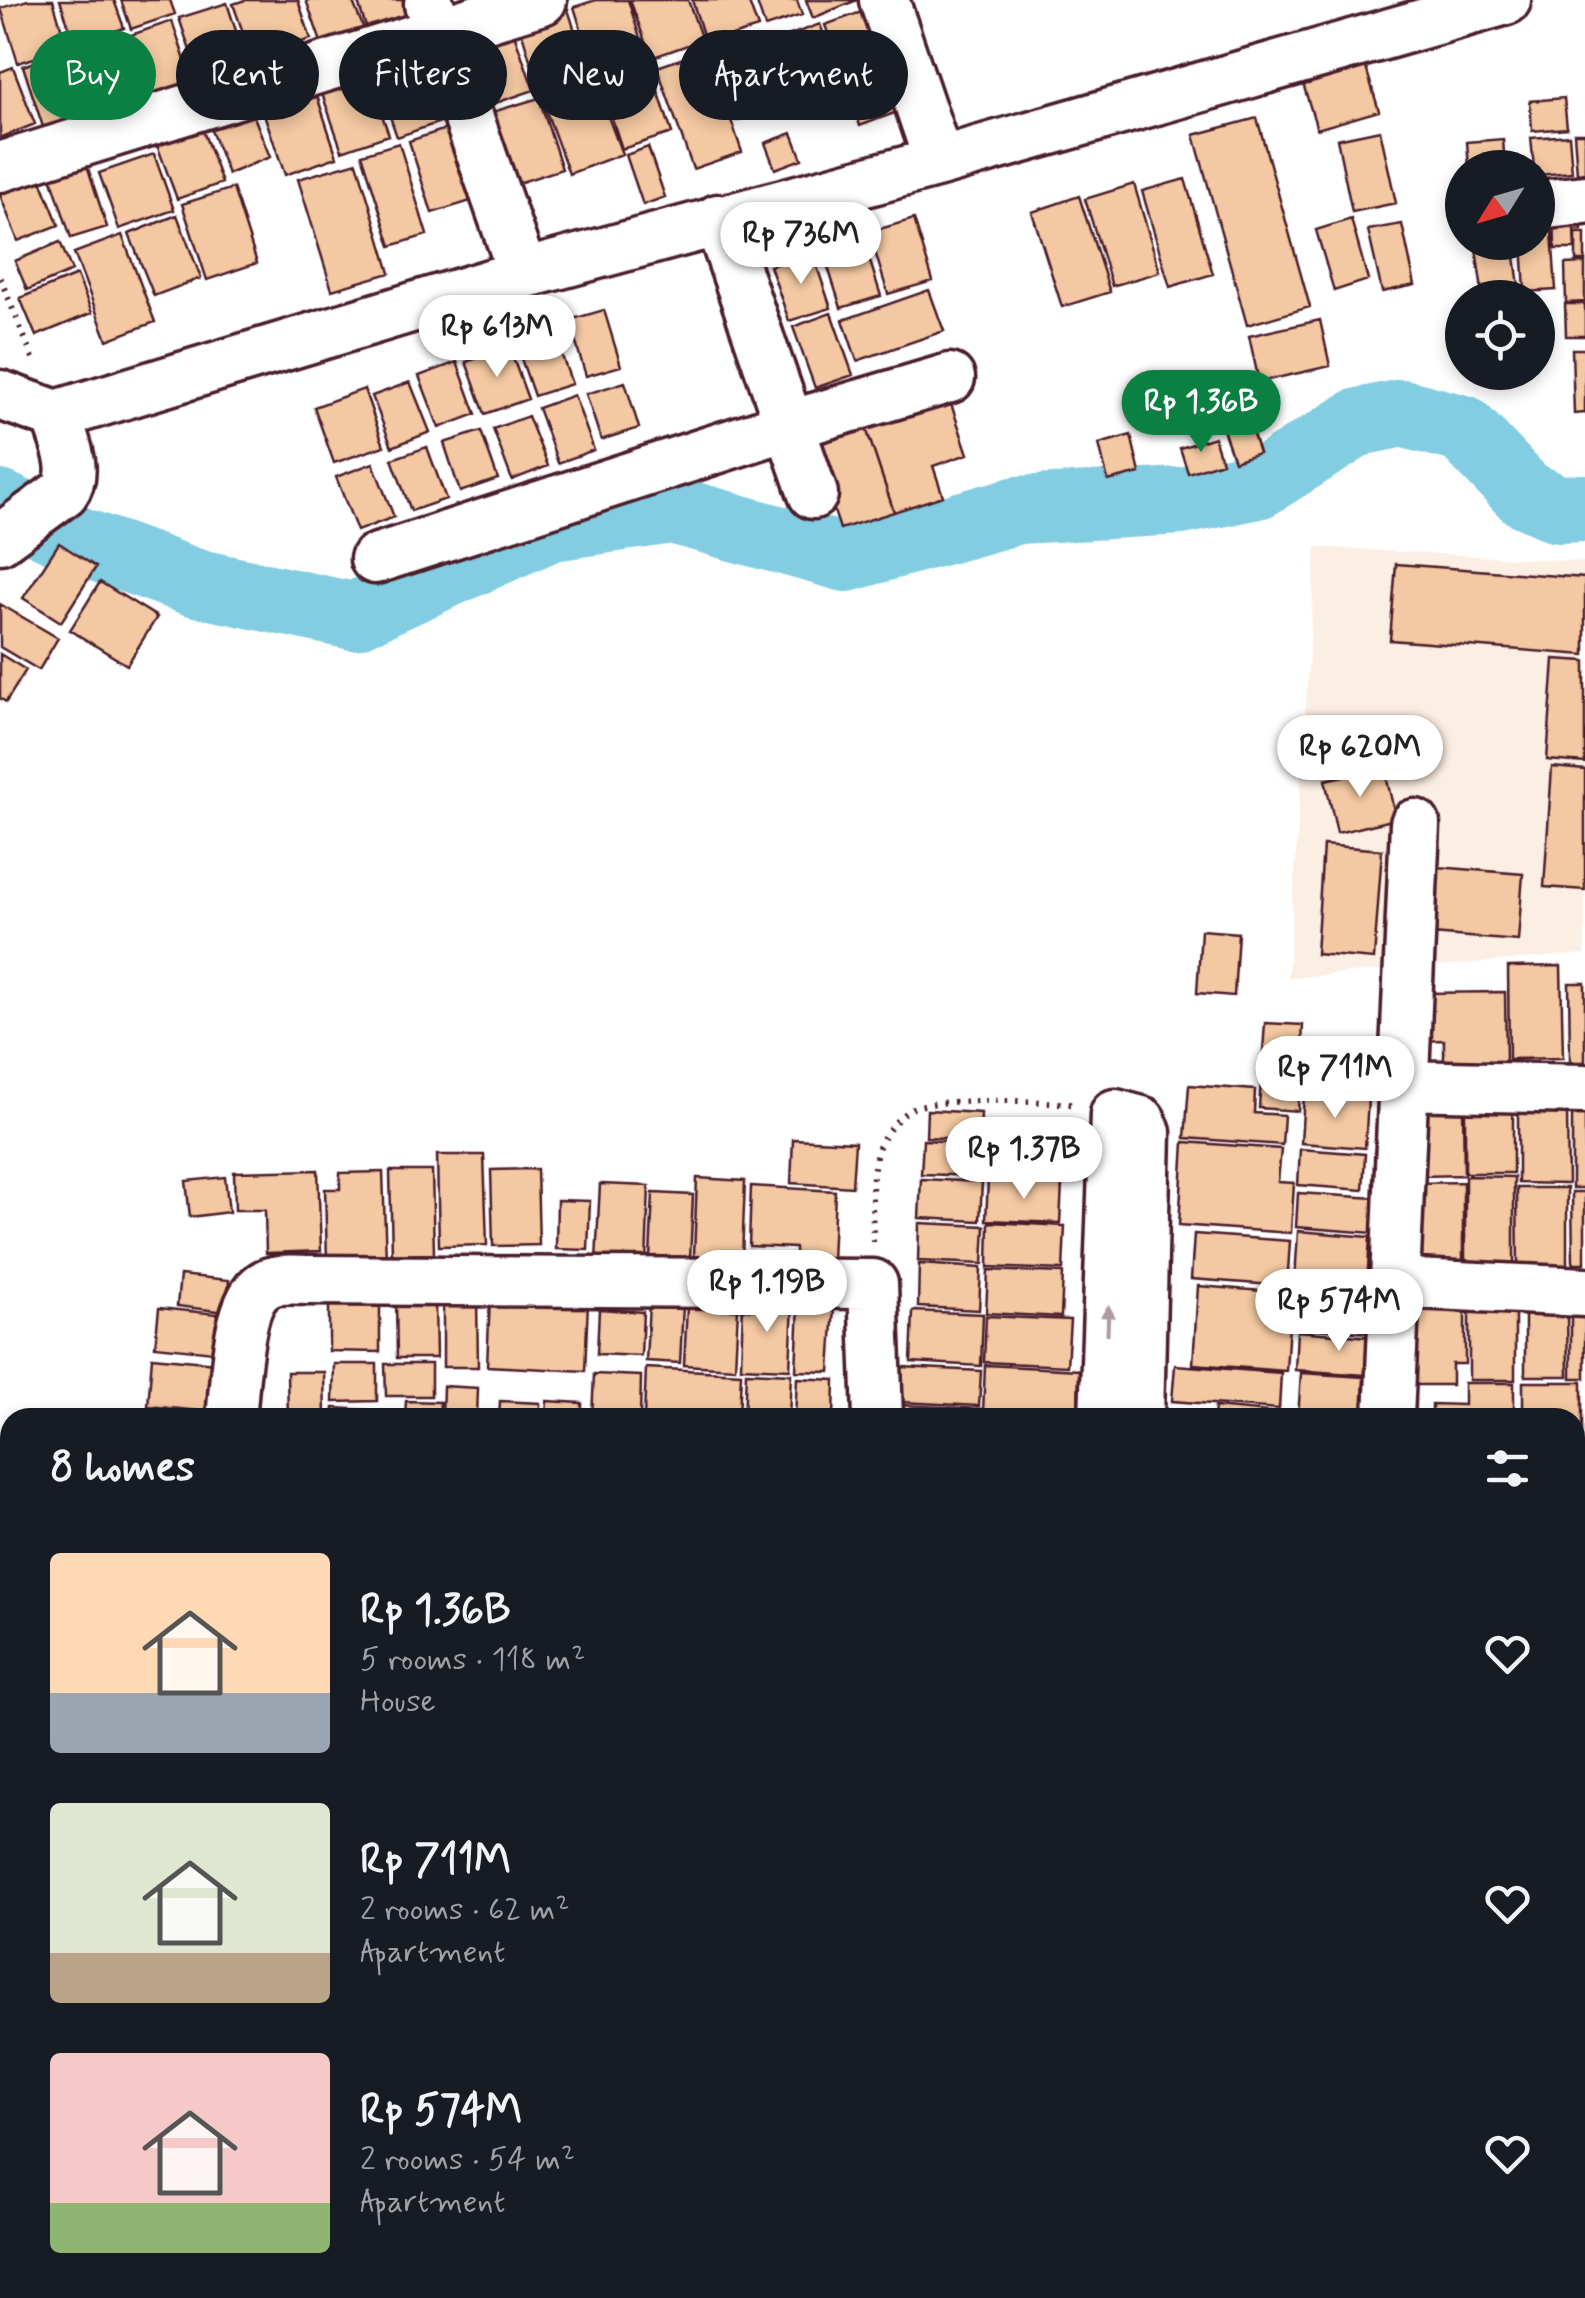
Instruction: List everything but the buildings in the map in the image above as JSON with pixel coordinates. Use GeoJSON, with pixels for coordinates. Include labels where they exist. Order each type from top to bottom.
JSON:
{"type":"FeatureCollection","features":[{"type":"Feature","properties":{"kind":"street"},"geometry":{"type":"LineString","coordinates":[[0,166],[434,16],[542,0]]}},
{"type":"Feature","properties":{"kind":"street"},"geometry":{"type":"LineString","coordinates":[[884,0],[939,162]]}},
{"type":"Feature","properties":{"kind":"street"},"geometry":{"type":"LineString","coordinates":[[0,395],[56,416],[524,274],[939,162],[1506,0]]}},
{"type":"Feature","properties":{"kind":"street"},"geometry":{"type":"LineString","coordinates":[[434,16],[524,274]]}},
{"type":"Feature","properties":{"kind":"street"},"geometry":{"type":"LineString","coordinates":[[1555,203],[1585,200]]}},
{"type":"Feature","properties":{"kind":"street"},"geometry":{"type":"LineString","coordinates":[[718,220],[812,494]]}},
{"type":"Feature","properties":{"kind":"street"},"geometry":{"type":"LineString","coordinates":[[375,559],[787,426],[950,378]]}},
{"type":"Feature","properties":{"kind":"street"},"geometry":{"type":"LineString","coordinates":[[0,540],[70,483],[72,475],[56,416]]}},
{"type":"Feature","properties":{"kind":"street"},"geometry":{"type":"LineString","coordinates":[[1388,1408],[1415,824]]}},
{"type":"Feature","properties":{"kind":"street"},"geometry":{"type":"LineString","coordinates":[[1403,1086],[1585,1090]]}},
{"type":"Feature","properties":{"kind":"street"},"geometry":{"type":"LineString","coordinates":[[1104,1408],[1115,1114],[1142,1121],[1146,1132],[1139,1408]]}},
{"type":"Feature","properties":{"kind":"street"},"geometry":{"type":"LineString","coordinates":[[232,1408],[242,1328],[250,1301],[268,1282],[310,1280],[873,1284],[878,1408]]}},
{"type":"Feature","properties":{"kind":"street"},"geometry":{"type":"LineString","coordinates":[[1394,1283],[1585,1292]]}},
{"type":"Feature","properties":{"kind":"path"},"geometry":{"type":"LineString","coordinates":[[0,278],[56,416]]}},
{"type":"Feature","properties":{"kind":"path"},"geometry":{"type":"LineString","coordinates":[[873,1284],[873,1187],[880,1144],[894,1122],[915,1107],[976,1101],[1064,1102],[1115,1114]]}},
{"type":"Feature","properties":{"kind":"shaded area"},"geometry":{"type":"Polygon","coordinates":[[[1316,547],[1585,562],[1585,954],[1288,978],[1316,547]]]}},
{"type":"Feature","properties":{"kind":"waterway"},"geometry":{"type":"LineString","coordinates":[[0,504],[82,542],[193,582],[353,616],[551,527],[672,510],[846,558],[1018,510],[1181,501],[1258,485],[1359,422],[1402,413],[1463,429],[1525,494],[1558,509],[1585,508]]}}]}
